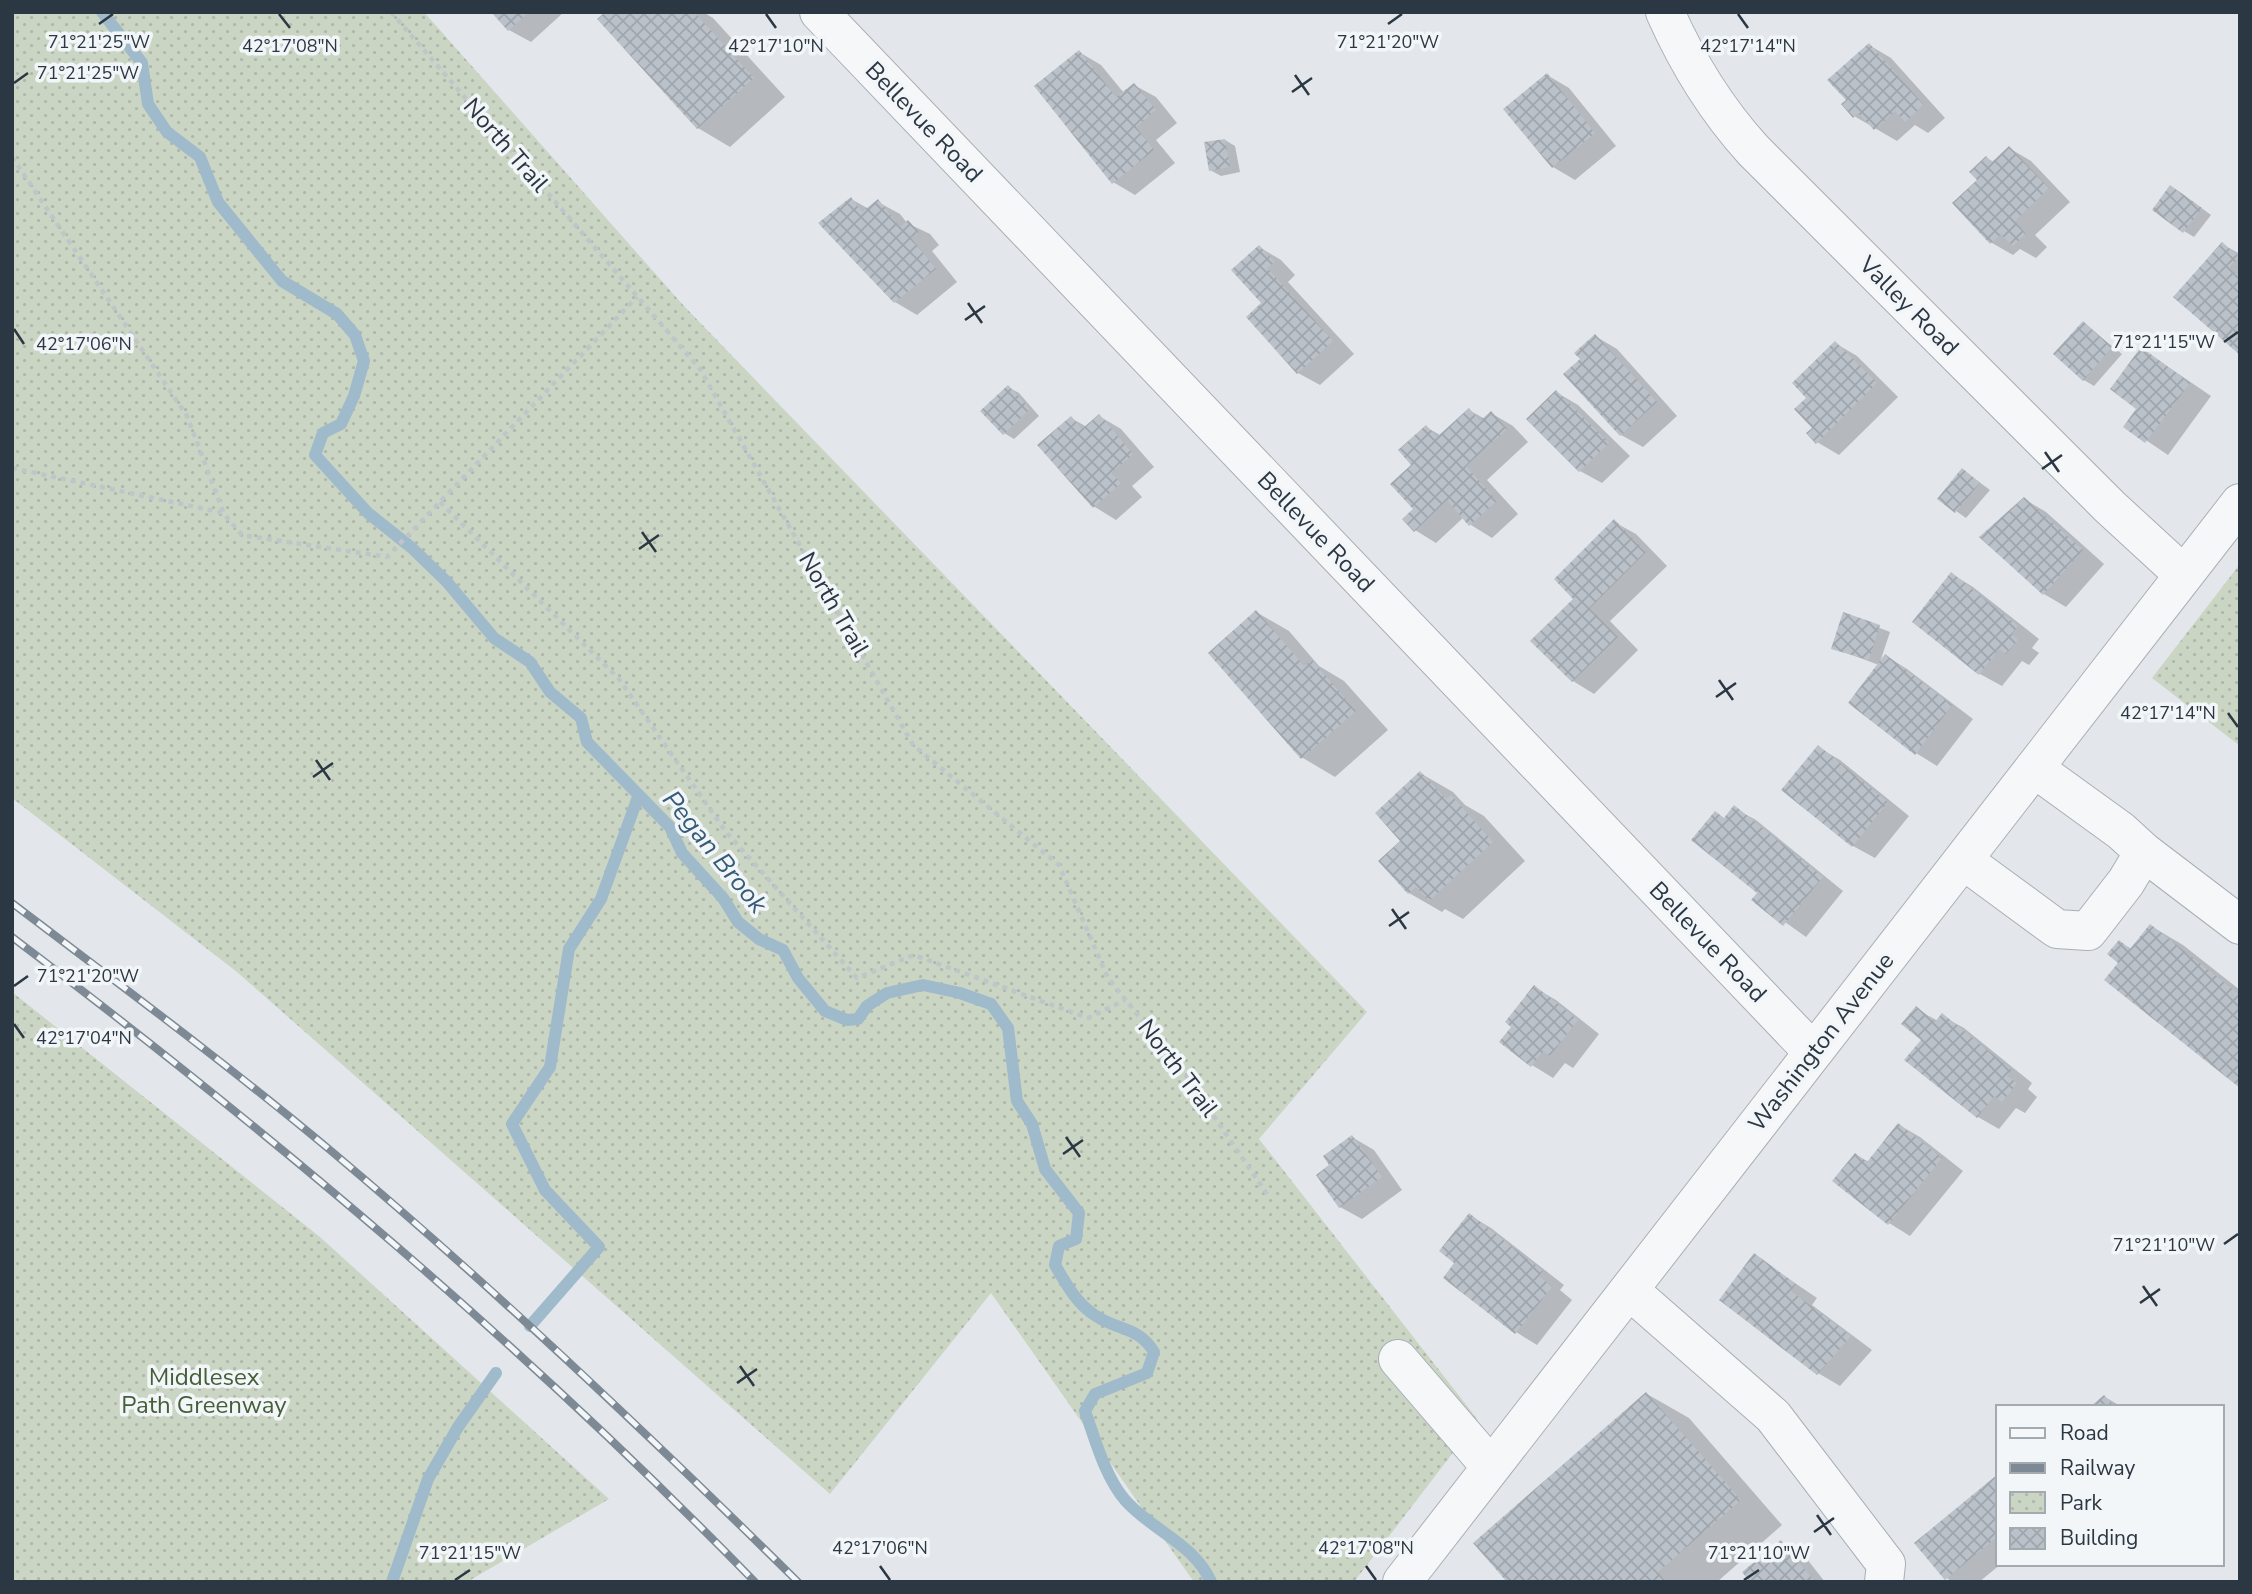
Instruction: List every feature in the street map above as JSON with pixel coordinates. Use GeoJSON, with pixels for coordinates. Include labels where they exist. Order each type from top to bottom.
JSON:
{"type":"FeatureCollection","features":[{"type":"Feature","properties":{"kind":"street","name":"Bellevue Road"},"geometry":{"type":"LineString","coordinates":[[819,12],[1813,1052]]}},
{"type":"Feature","properties":{"kind":"street","name":"Valley Road"},"geometry":{"type":"LineString","coordinates":[[1665,12],[1698,79],[1724,117],[1753,150],[2100,497],[2184,575]]}},
{"type":"Feature","properties":{"kind":"street","name":"Washington Avenue"},"geometry":{"type":"LineString","coordinates":[[1411,1579],[1491,1467],[2240,503]]}},
{"type":"Feature","properties":{"kind":"street"},"geometry":{"type":"LineString","coordinates":[[2034,768],[2121,831],[2144,852],[2240,925]]}},
{"type":"Feature","properties":{"kind":"street"},"geometry":{"type":"LineString","coordinates":[[1963,860],[2057,929],[2088,931],[2126,882],[2144,852]]}},
{"type":"Feature","properties":{"kind":"street"},"geometry":{"type":"LineString","coordinates":[[1629,1290],[1773,1416],[1886,1564],[1884,1582]]}},
{"type":"Feature","properties":{"kind":"street"},"geometry":{"type":"LineString","coordinates":[[1398,1359],[1491,1467]]}},
{"type":"Feature","properties":{"kind":"path","name":"North Trail"},"geometry":{"type":"LineString","coordinates":[[391,12],[700,369],[913,745],[1059,865],[1108,978],[1185,1074],[1266,1194]]}},
{"type":"Feature","properties":{"kind":"path"},"geometry":{"type":"LineString","coordinates":[[12,157],[187,416],[224,514],[242,535],[387,557],[637,297]]}},
{"type":"Feature","properties":{"kind":"path"},"geometry":{"type":"LineString","coordinates":[[12,468],[224,514]]}},
{"type":"Feature","properties":{"kind":"path"},"geometry":{"type":"LineString","coordinates":[[440,502],[619,679],[726,832],[857,978],[914,955],[1088,1018],[1126,1000]]}},
{"type":"Feature","properties":{"kind":"green space"},"geometry":{"type":"Polygon","coordinates":[[[12,12],[424,12],[683,305],[1367,1012],[1259,1139],[1478,1420],[1354,1582],[1194,1582],[991,1293],[830,1494],[237,972],[12,798],[12,12]]]}},
{"type":"Feature","properties":{"kind":"green space"},"geometry":{"type":"Polygon","coordinates":[[[2240,564],[2240,746],[2152,678],[2240,564]]]}},
{"type":"Feature","properties":{"kind":"green space","name":"Middlesex Path Greenway"},"geometry":{"type":"Polygon","coordinates":[[[12,992],[320,1237],[609,1499],[467,1582],[12,1582],[12,992]]]}},
{"type":"Feature","properties":{"kind":"building"},"geometry":{"type":"Polygon","coordinates":[[[491,12],[529,12],[508,31],[491,12]]]}},
{"type":"Feature","properties":{"kind":"building"},"geometry":{"type":"Polygon","coordinates":[[[605,12],[694,12],[754,78],[697,129],[597,19],[605,12]]]}},
{"type":"Feature","properties":{"kind":"building"},"geometry":{"type":"Polygon","coordinates":[[[1869,43],[1924,105],[1905,122],[1895,111],[1874,130],[1858,113],[1853,118],[1841,104],[1846,100],[1827,80],[1869,43]]]}},
{"type":"Feature","properties":{"kind":"building"},"geometry":{"type":"Polygon","coordinates":[[[1079,50],[1116,97],[1134,83],[1156,110],[1136,127],[1154,150],[1112,184],[1034,86],[1079,50]]]}},
{"type":"Feature","properties":{"kind":"building"},"geometry":{"type":"Polygon","coordinates":[[[1547,73],[1595,133],[1552,168],[1503,109],[1547,73]]]}},
{"type":"Feature","properties":{"kind":"building"},"geometry":{"type":"Polygon","coordinates":[[[1225,139],[1230,167],[1209,171],[1204,142],[1225,139]]]}},
{"type":"Feature","properties":{"kind":"building"},"geometry":{"type":"Polygon","coordinates":[[[2009,146],[2049,188],[2015,221],[2026,234],[2013,246],[2001,234],[1990,244],[1952,203],[1977,180],[1969,172],[1986,156],[1992,162],[2009,146]]]}},
{"type":"Feature","properties":{"kind":"building"},"geometry":{"type":"Polygon","coordinates":[[[2170,185],[2202,208],[2183,233],[2152,210],[2170,185]]]}},
{"type":"Feature","properties":{"kind":"building"},"geometry":{"type":"Polygon","coordinates":[[[851,197],[862,212],[878,199],[900,227],[908,220],[919,232],[911,238],[936,269],[894,303],[818,223],[851,197]]]}},
{"type":"Feature","properties":{"kind":"building"},"geometry":{"type":"Polygon","coordinates":[[[2222,242],[2239,257],[2229,268],[2240,277],[2240,355],[2173,297],[2222,242]]]}},
{"type":"Feature","properties":{"kind":"building"},"geometry":{"type":"Polygon","coordinates":[[[1259,245],[1275,262],[1267,268],[1333,341],[1297,374],[1246,317],[1261,303],[1231,270],[1259,245]]]}},
{"type":"Feature","properties":{"kind":"building"},"geometry":{"type":"Polygon","coordinates":[[[2083,321],[2112,347],[2083,381],[2053,354],[2083,321]]]}},
{"type":"Feature","properties":{"kind":"building"},"geometry":{"type":"Polygon","coordinates":[[[1595,334],[1657,402],[1620,436],[1563,374],[1580,359],[1574,353],[1595,334]]]}},
{"type":"Feature","properties":{"kind":"building"},"geometry":{"type":"Polygon","coordinates":[[[1835,341],[1877,383],[1816,444],[1806,433],[1812,428],[1794,409],[1806,398],[1792,383],[1835,341]]]}},
{"type":"Feature","properties":{"kind":"building"},"geometry":{"type":"Polygon","coordinates":[[[2141,347],[2190,383],[2145,443],[2123,427],[2136,409],[2110,389],[2141,347]]]}},
{"type":"Feature","properties":{"kind":"building"},"geometry":{"type":"Polygon","coordinates":[[[1008,385],[1030,409],[1003,435],[980,411],[1008,385]]]}},
{"type":"Feature","properties":{"kind":"building"},"geometry":{"type":"Polygon","coordinates":[[[1556,390],[1609,443],[1579,472],[1526,419],[1556,390]]]}},
{"type":"Feature","properties":{"kind":"building"},"geometry":{"type":"Polygon","coordinates":[[[1469,408],[1480,421],[1491,411],[1507,429],[1466,466],[1497,501],[1469,526],[1447,500],[1414,532],[1402,519],[1413,509],[1390,484],[1411,465],[1398,450],[1426,425],[1437,437],[1469,408]]]}},
{"type":"Feature","properties":{"kind":"building"},"geometry":{"type":"Polygon","coordinates":[[[1099,414],[1133,454],[1111,473],[1121,483],[1093,508],[1037,445],[1071,416],[1082,429],[1099,414]]]}},
{"type":"Feature","properties":{"kind":"building"},"geometry":{"type":"Polygon","coordinates":[[[1962,468],[1980,483],[1955,513],[1937,499],[1962,468]]]}},
{"type":"Feature","properties":{"kind":"building"},"geometry":{"type":"Polygon","coordinates":[[[2024,497],[2083,550],[2043,595],[1979,537],[2024,497]]]}},
{"type":"Feature","properties":{"kind":"building"},"geometry":{"type":"Polygon","coordinates":[[[1614,519],[1646,552],[1590,608],[1618,637],[1572,682],[1530,641],[1573,599],[1554,579],[1614,519]]]}},
{"type":"Feature","properties":{"kind":"building"},"geometry":{"type":"Polygon","coordinates":[[[1951,572],[2018,626],[2012,634],[2018,640],[2006,654],[1999,649],[1979,675],[1912,622],[1951,572]]]}},
{"type":"Feature","properties":{"kind":"building"},"geometry":{"type":"Polygon","coordinates":[[[1256,610],[1304,666],[1312,660],[1356,711],[1301,759],[1208,653],[1256,610]]]}},
{"type":"Feature","properties":{"kind":"building"},"geometry":{"type":"Polygon","coordinates":[[[1843,612],[1880,625],[1869,660],[1831,649],[1843,612]]]}},
{"type":"Feature","properties":{"kind":"building"},"geometry":{"type":"Polygon","coordinates":[[[1885,654],[1952,705],[1915,755],[1848,703],[1885,654]]]}},
{"type":"Feature","properties":{"kind":"building"},"geometry":{"type":"Polygon","coordinates":[[[1818,745],[1888,802],[1852,847],[1781,790],[1818,745]]]}},
{"type":"Feature","properties":{"kind":"building"},"geometry":{"type":"Polygon","coordinates":[[[1420,771],[1446,799],[1451,795],[1493,842],[1429,901],[1416,887],[1408,894],[1378,861],[1400,841],[1375,813],[1420,771]]]}},
{"type":"Feature","properties":{"kind":"building"},"geometry":{"type":"Polygon","coordinates":[[[1734,805],[1823,877],[1783,926],[1751,900],[1757,893],[1691,840],[1715,811],[1724,818],[1734,805]]]}},
{"type":"Feature","properties":{"kind":"building"},"geometry":{"type":"Polygon","coordinates":[[[2150,924],[2240,995],[2240,1088],[2104,980],[2118,963],[2107,954],[2119,940],[2130,949],[2150,924]]]}},
{"type":"Feature","properties":{"kind":"building"},"geometry":{"type":"Polygon","coordinates":[[[1534,985],[1578,1020],[1550,1056],[1543,1051],[1531,1067],[1499,1042],[1511,1027],[1505,1022],[1534,985]]]}},
{"type":"Feature","properties":{"kind":"building"},"geometry":{"type":"Polygon","coordinates":[[[1916,1006],[1935,1022],[1942,1013],[2012,1070],[2007,1076],[2017,1083],[2002,1102],[1994,1096],[1977,1118],[1904,1060],[1921,1040],[1901,1024],[1916,1006]]]}},
{"type":"Feature","properties":{"kind":"building"},"geometry":{"type":"Polygon","coordinates":[[[1898,1123],[1942,1158],[1888,1225],[1832,1181],[1855,1153],[1867,1162],[1898,1123]]]}},
{"type":"Feature","properties":{"kind":"building"},"geometry":{"type":"Polygon","coordinates":[[[1352,1135],[1382,1177],[1339,1208],[1316,1175],[1329,1165],[1323,1156],[1352,1135]]]}},
{"type":"Feature","properties":{"kind":"building"},"geometry":{"type":"Polygon","coordinates":[[[1469,1213],[1543,1271],[1539,1276],[1552,1287],[1515,1334],[1443,1278],[1454,1263],[1439,1251],[1469,1213]]]}},
{"type":"Feature","properties":{"kind":"building"},"geometry":{"type":"Polygon","coordinates":[[[1754,1253],[1796,1284],[1791,1291],[1851,1336],[1817,1375],[1719,1300],[1754,1253]]]}},
{"type":"Feature","properties":{"kind":"building"},"geometry":{"type":"Polygon","coordinates":[[[1646,1392],[1741,1500],[1658,1572],[1666,1582],[1507,1582],[1473,1543],[1646,1392]]]}},
{"type":"Feature","properties":{"kind":"building"},"geometry":{"type":"Polygon","coordinates":[[[2104,1395],[2113,1405],[2092,1405],[2104,1395]]]}},
{"type":"Feature","properties":{"kind":"building"},"geometry":{"type":"Polygon","coordinates":[[[1996,1476],[1996,1538],[1945,1580],[1914,1543],[1996,1476]]]}},
{"type":"Feature","properties":{"kind":"building"},"geometry":{"type":"Polygon","coordinates":[[[1781,1540],[1815,1582],[1750,1582],[1742,1572],[1781,1540]]]}},
{"type":"Feature","properties":{"kind":"waterway","name":"Pegan Brook"},"geometry":{"type":"LineString","coordinates":[[102,12],[142,63],[148,104],[167,132],[200,157],[218,202],[282,281],[337,314],[355,335],[364,361],[354,396],[341,424],[323,433],[315,455],[368,513],[412,548],[447,582],[494,638],[530,662],[550,692],[581,718],[587,742],[670,827],[682,853],[723,898],[738,922],[759,939],[783,950],[798,978],[825,1011],[847,1020],[858,1019],[867,1006],[887,993],[923,985],[960,993],[991,1004],[1008,1028],[1017,1101],[1032,1124],[1045,1169],[1079,1213],[1076,1239],[1059,1246],[1055,1265],[1083,1306],[1104,1321],[1142,1338],[1154,1352],[1147,1373],[1095,1394],[1085,1411],[1097,1445],[1106,1469],[1125,1500],[1184,1547],[1204,1569],[1211,1582]]}},
{"type":"Feature","properties":{"kind":"waterway"},"geometry":{"type":"LineString","coordinates":[[530,1326],[599,1247],[545,1190],[512,1124],[550,1067],[569,949],[601,899],[638,797]]}},
{"type":"Feature","properties":{"kind":"waterway"},"geometry":{"type":"LineString","coordinates":[[392,1582],[428,1479],[458,1427],[496,1373]]}},
{"type":"Feature","properties":{"kind":"railway"},"geometry":{"type":"LineString","coordinates":[[12,903],[252,1087],[391,1202],[568,1362],[798,1582]]}},
{"type":"Feature","properties":{"kind":"railway"},"geometry":{"type":"LineString","coordinates":[[12,937],[206,1088],[396,1245],[579,1409],[755,1582]]}}]}
